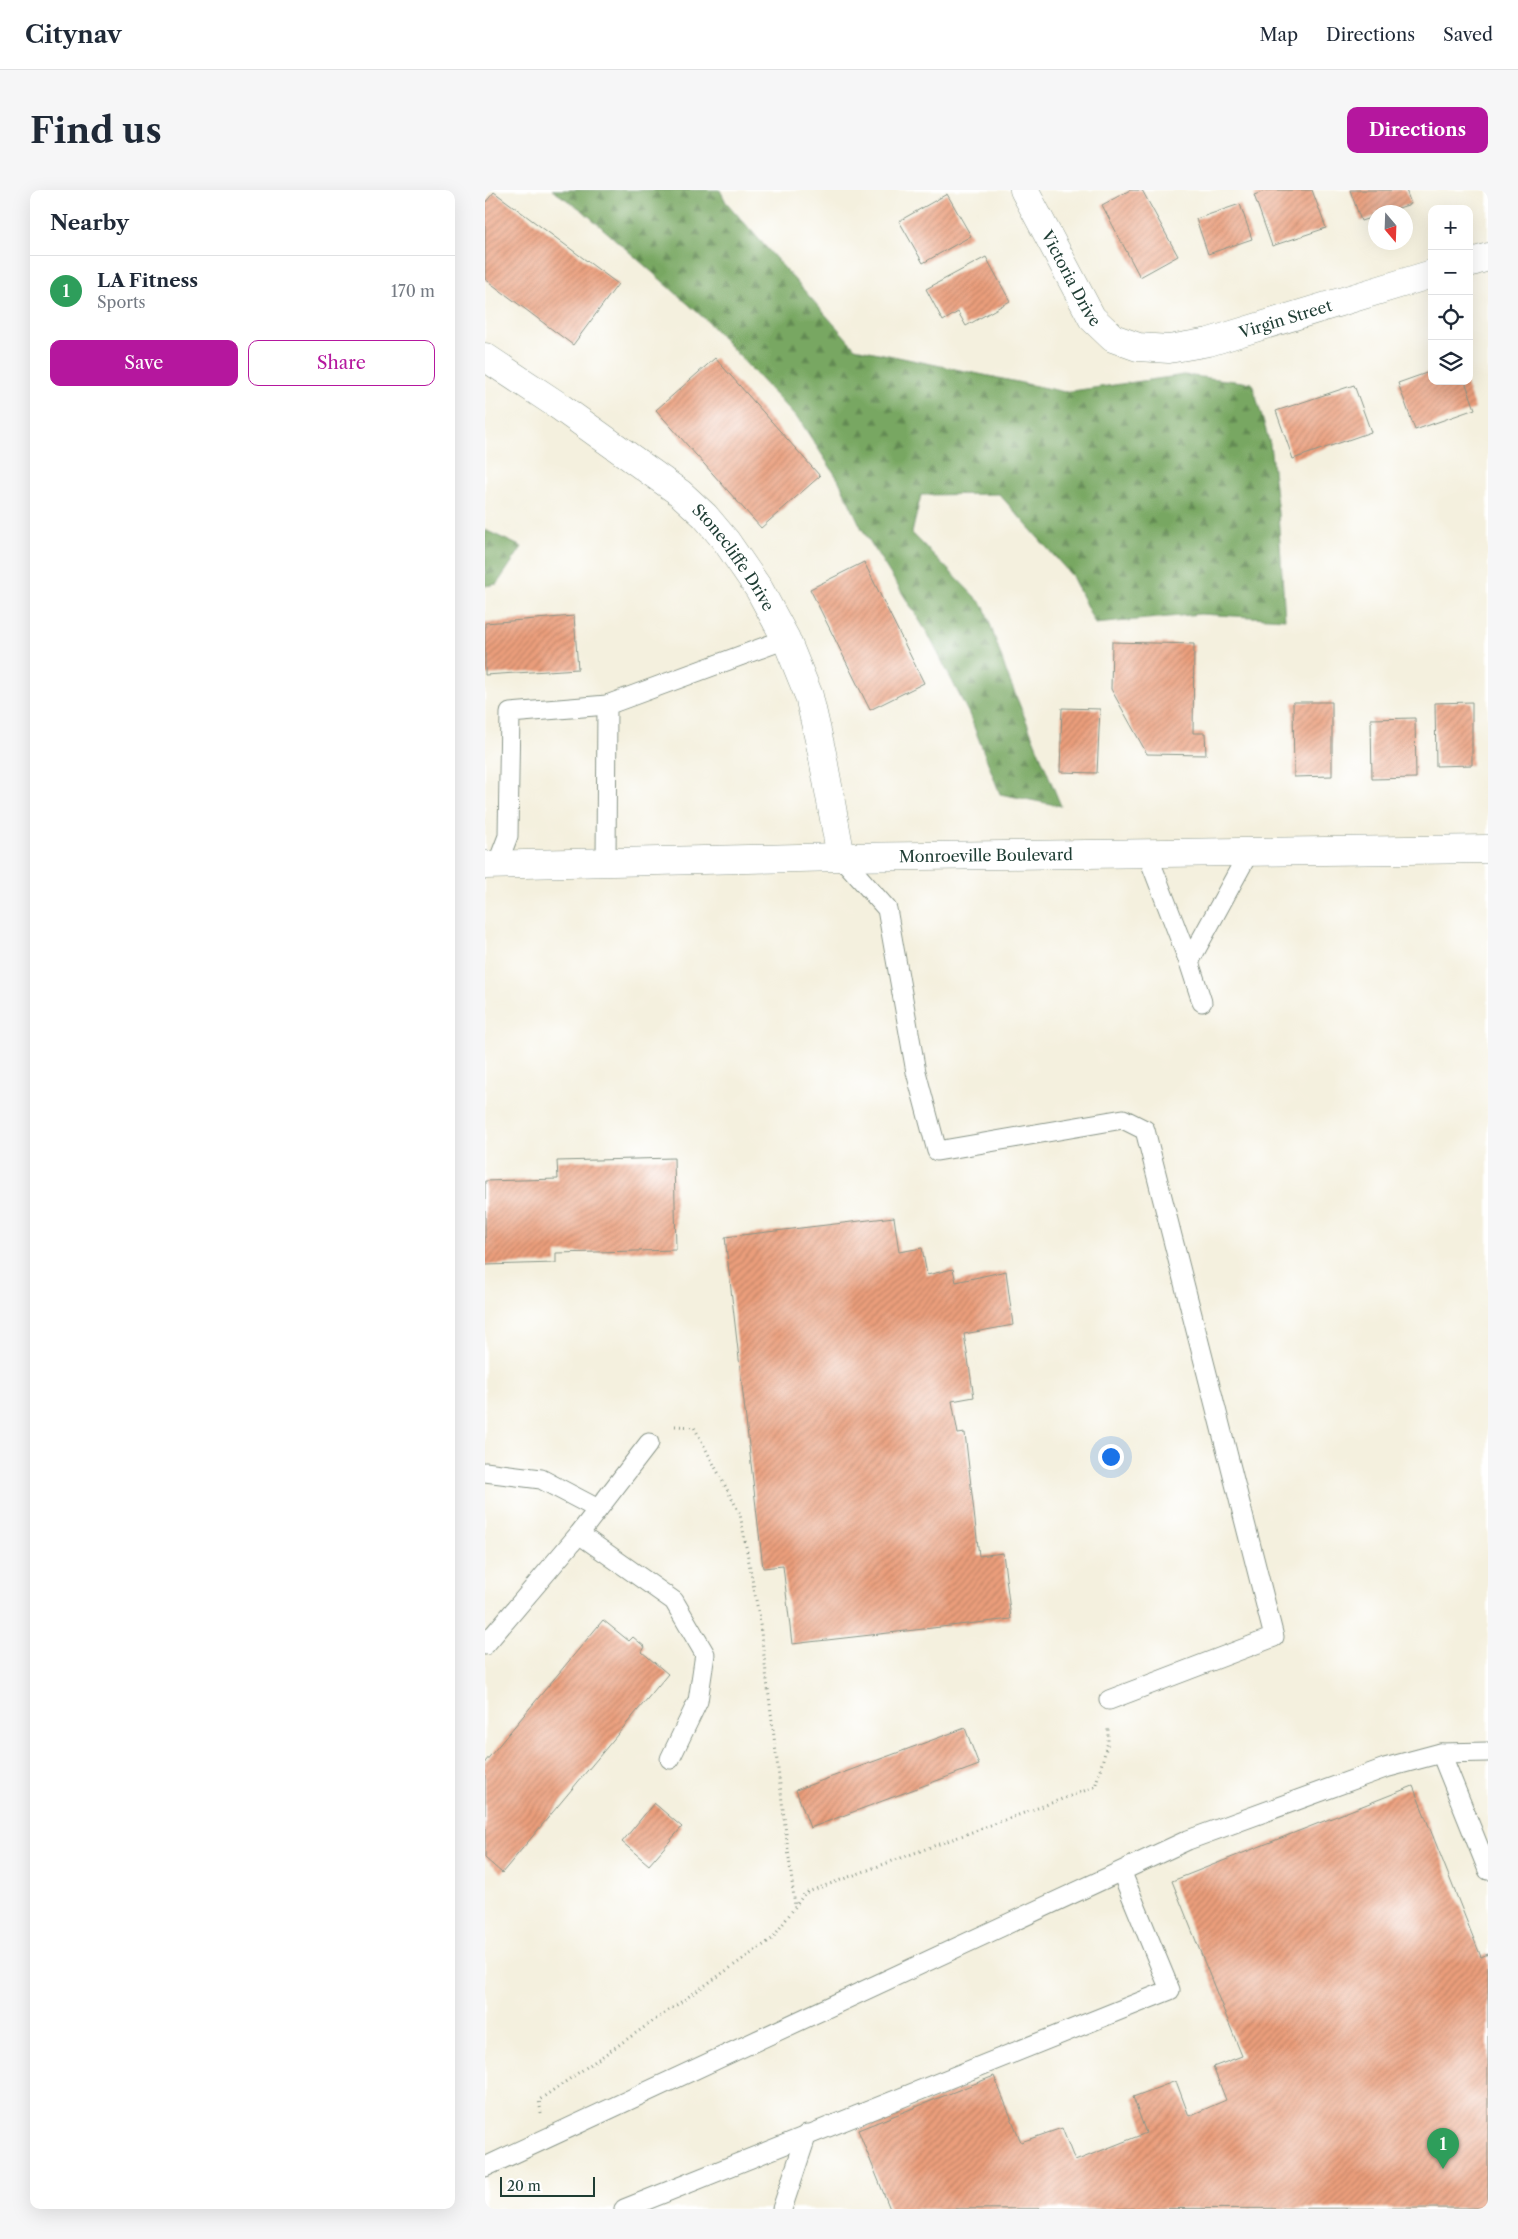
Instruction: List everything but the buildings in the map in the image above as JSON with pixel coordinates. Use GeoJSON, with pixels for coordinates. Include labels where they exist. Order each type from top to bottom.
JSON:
{"type":"FeatureCollection","features":[{"type":"Feature","properties":{"kind":"street","name":"Victoria Drive"},"geometry":{"type":"LineString","coordinates":[[1024,190],[1092,318],[1113,338],[1138,347]]}},
{"type":"Feature","properties":{"kind":"street"},"geometry":{"type":"LineString","coordinates":[[1473,262],[1488,257]]}},
{"type":"Feature","properties":{"kind":"street","name":"Virgin Street"},"geometry":{"type":"LineString","coordinates":[[1138,347],[1169,349],[1209,342],[1428,275]]}},
{"type":"Feature","properties":{"kind":"street","name":"Stonecliffe Drive"},"geometry":{"type":"LineString","coordinates":[[485,357],[680,493],[699,510],[726,542],[759,589],[786,639],[809,696],[822,753],[841,857]]}},
{"type":"Feature","properties":{"kind":"street","name":"Monroeville Boulevard"},"geometry":{"type":"LineString","coordinates":[[491,865],[841,857],[1488,849]]}},
{"type":"Feature","properties":{"kind":"lane"},"geometry":{"type":"LineString","coordinates":[[491,865],[509,836],[510,712],[607,705],[786,639]]}},
{"type":"Feature","properties":{"kind":"lane"},"geometry":{"type":"LineString","coordinates":[[606,862],[607,705]]}},
{"type":"Feature","properties":{"kind":"lane"},"geometry":{"type":"LineString","coordinates":[[1189,962],[1249,852]]}},
{"type":"Feature","properties":{"kind":"lane"},"geometry":{"type":"LineString","coordinates":[[1147,853],[1189,962],[1202,1002]]}},
{"type":"Feature","properties":{"kind":"lane"},"geometry":{"type":"LineString","coordinates":[[841,857],[887,909],[916,1072],[937,1151],[1123,1120],[1145,1130],[1274,1637],[1109,1700]]}},
{"type":"Feature","properties":{"kind":"lane"},"geometry":{"type":"LineString","coordinates":[[485,1646],[579,1534],[649,1443]]}},
{"type":"Feature","properties":{"kind":"lane"},"geometry":{"type":"LineString","coordinates":[[485,1472],[541,1479],[598,1509]]}},
{"type":"Feature","properties":{"kind":"lane"},"geometry":{"type":"LineString","coordinates":[[579,1534],[674,1601],[705,1654],[699,1701],[669,1759]]}},
{"type":"Feature","properties":{"kind":"lane"},"geometry":{"type":"LineString","coordinates":[[1441,1752],[1488,1870]]}},
{"type":"Feature","properties":{"kind":"lane"},"geometry":{"type":"LineString","coordinates":[[485,2167],[1122,1873],[1188,1840],[1385,1768],[1441,1752],[1488,1752]]}},
{"type":"Feature","properties":{"kind":"lane"},"geometry":{"type":"LineString","coordinates":[[624,2209],[1170,1990],[1122,1873]]}},
{"type":"Feature","properties":{"kind":"lane"},"geometry":{"type":"LineString","coordinates":[[782,2209],[807,2134]]}},
{"type":"Feature","properties":{"kind":"path"},"geometry":{"type":"LineString","coordinates":[[675,1426],[693,1427],[740,1514],[759,1616],[795,1907]]}},
{"type":"Feature","properties":{"kind":"path"},"geometry":{"type":"LineString","coordinates":[[543,2141],[539,2100],[772,1938],[805,1894],[1095,1787],[1108,1742],[1109,1700]]}},
{"type":"Feature","properties":{"kind":"green space"},"geometry":{"type":"Polygon","coordinates":[[[552,190],[720,190],[726,202],[855,348],[1065,392],[1184,375],[1252,383],[1270,444],[1278,513],[1285,619],[1200,614],[1095,624],[1072,576],[999,494],[921,495],[912,533],[984,606],[1007,674],[1061,806],[1000,794],[969,714],[928,634],[862,529],[838,479],[802,424],[705,319],[582,210],[552,190]]]}},
{"type":"Feature","properties":{"kind":"green space"},"geometry":{"type":"Polygon","coordinates":[[[485,530],[522,547],[497,584],[485,586],[485,530]]]}},
{"type":"Feature","properties":{"kind":"place","name":"LA Fitness"},"geometry":{"type":"Point","coordinates":[1443,2169]}}]}
